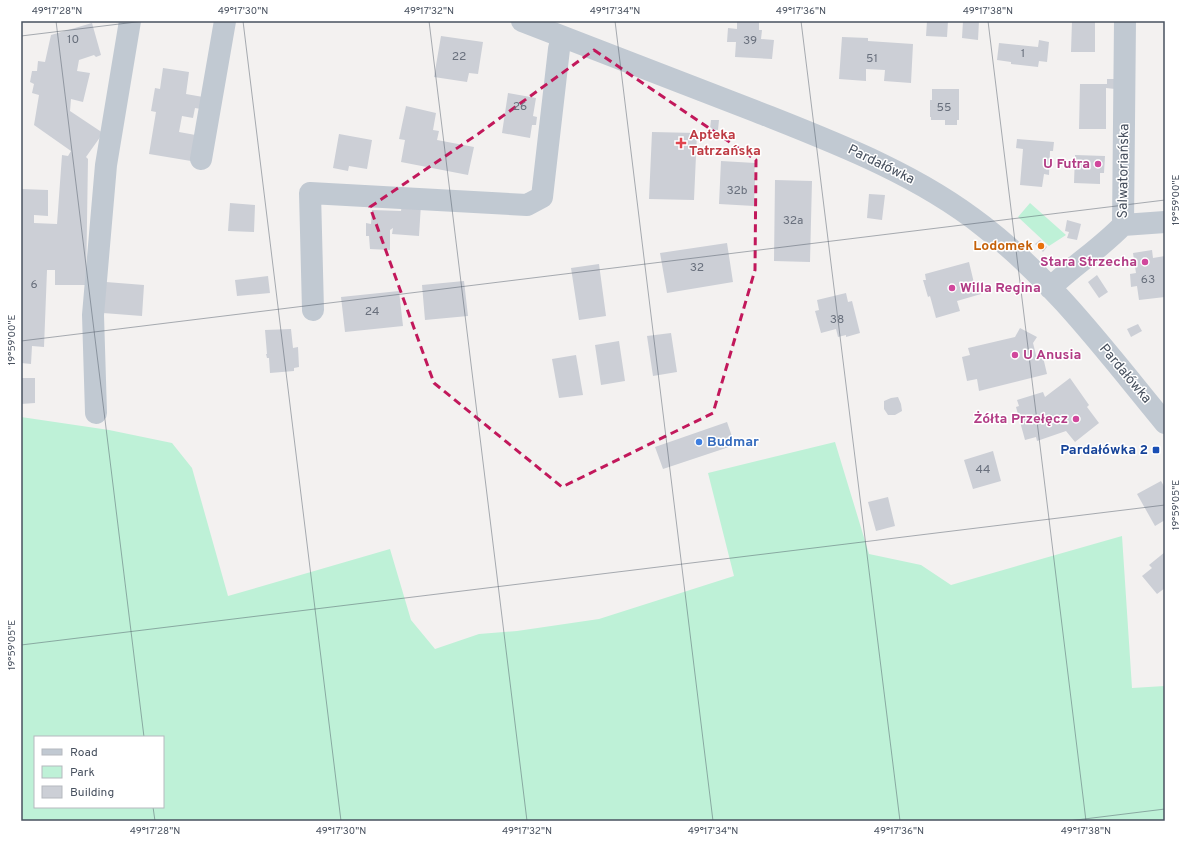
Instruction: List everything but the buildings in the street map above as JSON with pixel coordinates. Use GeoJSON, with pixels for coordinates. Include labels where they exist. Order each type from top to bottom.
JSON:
{"type":"FeatureCollection","features":[{"type":"Feature","properties":{"kind":"street"},"geometry":{"type":"LineString","coordinates":[[96,413],[93,315],[106,165],[130,21]]}},
{"type":"Feature","properties":{"kind":"street"},"geometry":{"type":"LineString","coordinates":[[201,159],[225,21]]}},
{"type":"Feature","properties":{"kind":"street","name":"Pardałówka"},"geometry":{"type":"LineString","coordinates":[[522,21],[800,128],[901,174],[942,198],[983,225],[1022,259],[1091,334],[1165,423]]}},
{"type":"Feature","properties":{"kind":"street","name":"Salwatoriańska"},"geometry":{"type":"LineString","coordinates":[[1050,288],[1111,238],[1123,225],[1125,21]]}},
{"type":"Feature","properties":{"kind":"street"},"geometry":{"type":"LineString","coordinates":[[313,310],[310,193],[528,205],[542,197],[559,49],[562,37]]}},
{"type":"Feature","properties":{"kind":"street"},"geometry":{"type":"LineString","coordinates":[[1123,225],[1165,222]]}},
{"type":"Feature","properties":{"kind":"highlighted area"},"geometry":{"type":"Polygon","coordinates":[[[594,50],[756,160],[755,270],[713,413],[562,487],[434,383],[370,207],[478,134],[594,50]]]}},
{"type":"Feature","properties":{"kind":"green space"},"geometry":{"type":"Polygon","coordinates":[[[1030,203],[1066,235],[1049,246],[1018,217],[1030,203]]]}},
{"type":"Feature","properties":{"kind":"green space"},"geometry":{"type":"Polygon","coordinates":[[[21,417],[109,430],[172,443],[192,468],[228,596],[390,549],[411,620],[435,649],[479,634],[517,631],[599,619],[734,576],[708,473],[835,442],[869,554],[921,565],[951,585],[1122,536],[1132,688],[1165,686],[1165,821],[21,821],[21,417]]]}},
{"type":"Feature","properties":{"kind":"place","name":"Apteka Tatrzańska"},"geometry":{"type":"Point","coordinates":[681,143]}},
{"type":"Feature","properties":{"kind":"place","name":"U Futra"},"geometry":{"type":"Point","coordinates":[1098,164]}},
{"type":"Feature","properties":{"kind":"place","name":"Lodomek"},"geometry":{"type":"Point","coordinates":[1041,246]}},
{"type":"Feature","properties":{"kind":"place","name":"Stara Strzecha"},"geometry":{"type":"Point","coordinates":[1145,262]}},
{"type":"Feature","properties":{"kind":"place","name":"Willa Regina"},"geometry":{"type":"Point","coordinates":[952,288]}},
{"type":"Feature","properties":{"kind":"place","name":"U Anusia"},"geometry":{"type":"Point","coordinates":[1015,355]}},
{"type":"Feature","properties":{"kind":"place","name":"Żółta Przełęcz"},"geometry":{"type":"Point","coordinates":[1076,419]}},
{"type":"Feature","properties":{"kind":"place","name":"Budmar"},"geometry":{"type":"Point","coordinates":[699,442]}},
{"type":"Feature","properties":{"kind":"place","name":"Pardałówka 2"},"geometry":{"type":"Point","coordinates":[1156,450]}}]}
